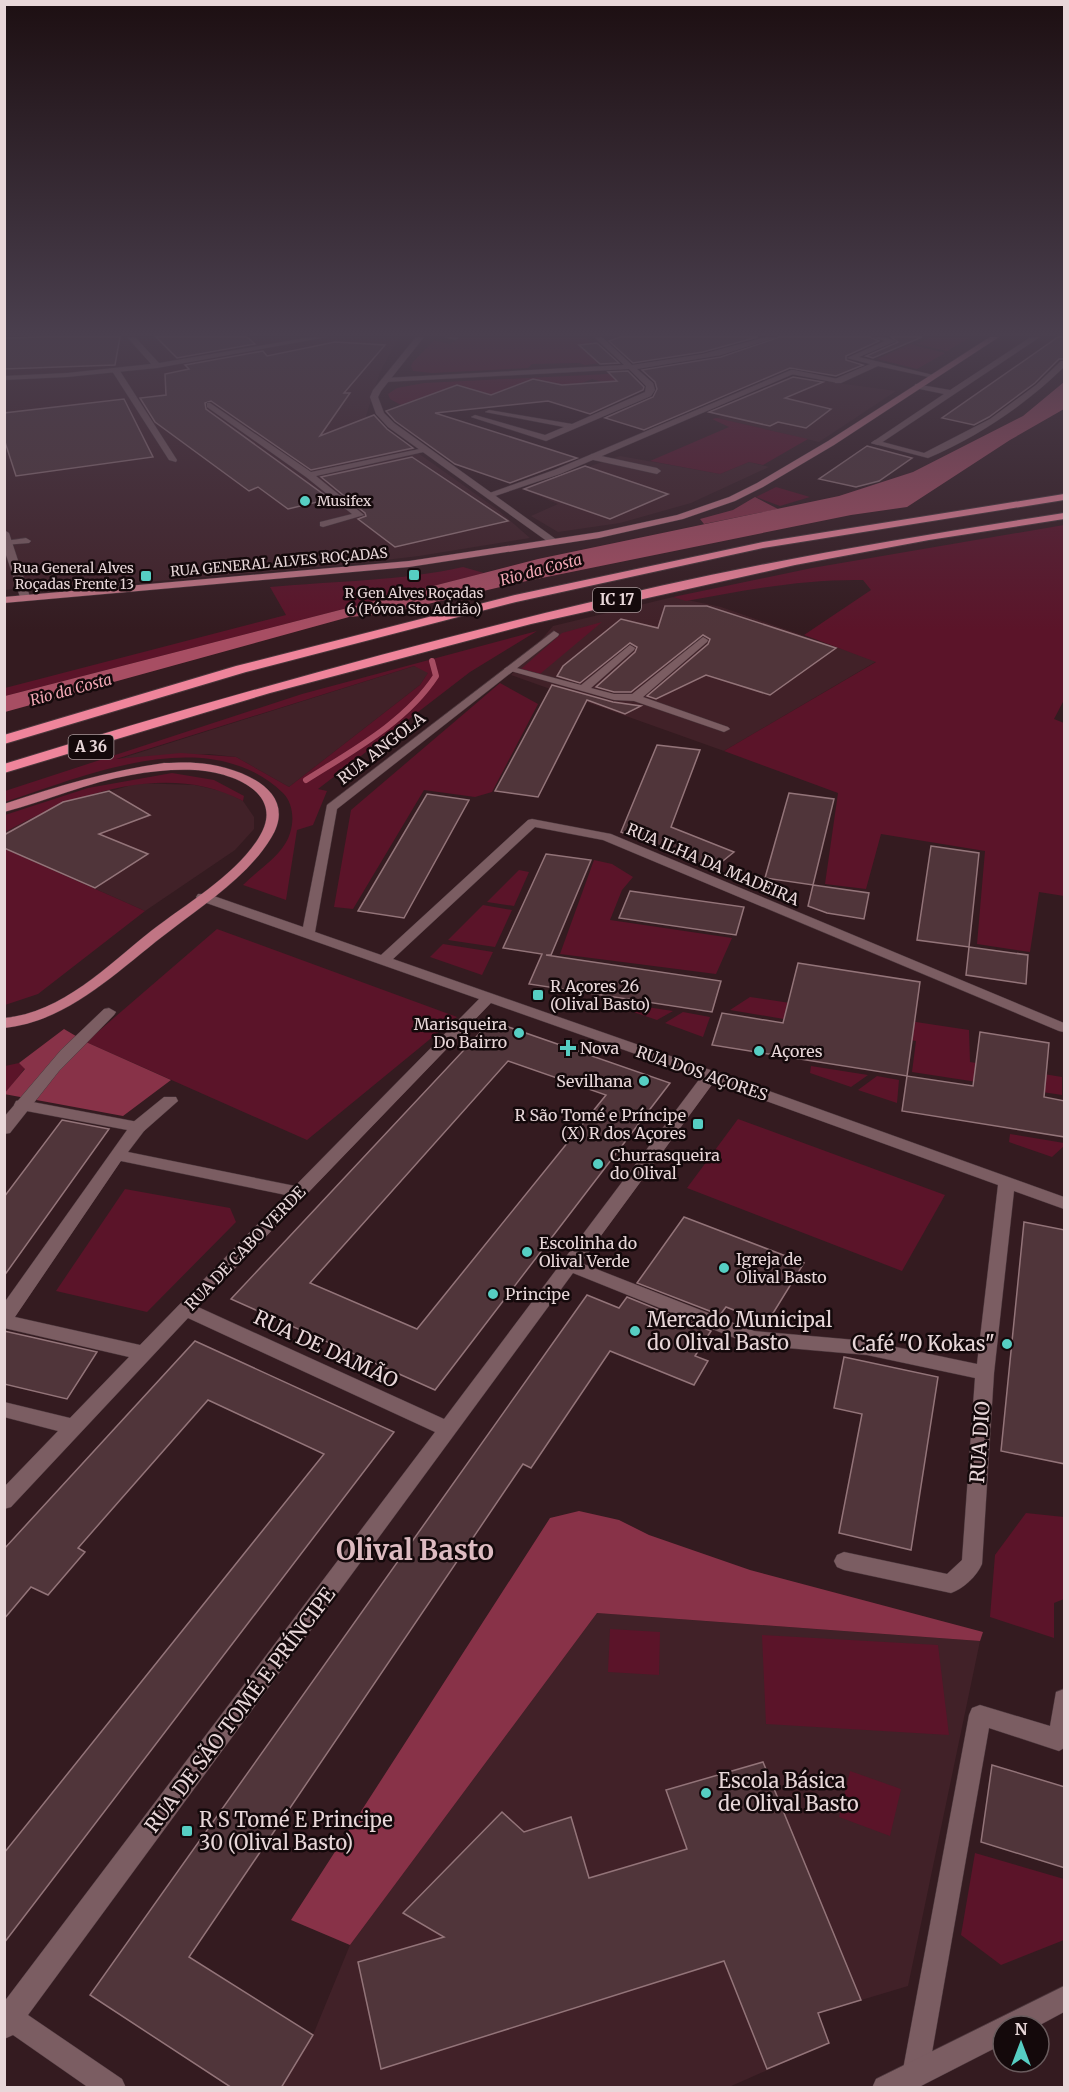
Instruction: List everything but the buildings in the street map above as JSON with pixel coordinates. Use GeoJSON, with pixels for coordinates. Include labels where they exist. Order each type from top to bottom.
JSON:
{"type":"FeatureCollection","features":[{"type":"Feature","properties":{"kind":"highway","name":"IC 17"},"geometry":{"type":"LineString","coordinates":[[115,708],[241,669],[524,597],[763,545],[1065,497]]}},
{"type":"Feature","properties":{"kind":"highway","name":"IC 17"},"geometry":{"type":"LineString","coordinates":[[177,716],[271,687],[405,651],[587,607],[783,563],[1065,516]]}},
{"type":"Feature","properties":{"kind":"highway","name":"A 36"},"geometry":{"type":"LineString","coordinates":[[4,740],[115,708]]}},
{"type":"Feature","properties":{"kind":"highway"},"geometry":{"type":"LineString","coordinates":[[4,746],[115,708]]}},
{"type":"Feature","properties":{"kind":"highway","name":"A 36"},"geometry":{"type":"LineString","coordinates":[[4,777],[177,716]]}},
{"type":"Feature","properties":{"kind":"highway"},"geometry":{"type":"LineString","coordinates":[[4,769],[177,716]]}},
{"type":"Feature","properties":{"kind":"main road","name":"RUA GENERAL ALVES ROÇADAS"},"geometry":{"type":"LineString","coordinates":[[4,600],[436,561],[650,525],[732,499],[806,458],[842,435]]}},
{"type":"Feature","properties":{"kind":"main road"},"geometry":{"type":"LineString","coordinates":[[4,808],[96,779],[148,768],[172,766],[218,770],[250,781],[266,793],[272,805],[272,824],[259,847],[203,897],[74,997],[52,1009],[4,1023]]}},
{"type":"Feature","properties":{"kind":"street"},"geometry":{"type":"LineString","coordinates":[[157,435],[173,460]]}},
{"type":"Feature","properties":{"kind":"street"},"geometry":{"type":"LineString","coordinates":[[252,435],[309,475],[359,515],[323,524]]}},
{"type":"Feature","properties":{"kind":"street"},"geometry":{"type":"LineString","coordinates":[[403,435],[554,542]]}},
{"type":"Feature","properties":{"kind":"street"},"geometry":{"type":"LineString","coordinates":[[534,435],[546,438],[553,435]]}},
{"type":"Feature","properties":{"kind":"street"},"geometry":{"type":"LineString","coordinates":[[489,495],[645,435]]}},
{"type":"Feature","properties":{"kind":"street"},"geometry":{"type":"LineString","coordinates":[[888,435],[875,443],[925,456],[968,435]]}},
{"type":"Feature","properties":{"kind":"street"},"geometry":{"type":"LineString","coordinates":[[309,475],[424,451]]}},
{"type":"Feature","properties":{"kind":"street"},"geometry":{"type":"LineString","coordinates":[[592,457],[657,471]]}},
{"type":"Feature","properties":{"kind":"street"},"geometry":{"type":"LineString","coordinates":[[25,597],[6,538],[26,541]]}},
{"type":"Feature","properties":{"kind":"street","name":"RUA ANGOLA"},"geometry":{"type":"LineString","coordinates":[[308,935],[332,808],[554,634]]}},
{"type":"Feature","properties":{"kind":"street"},"geometry":{"type":"LineString","coordinates":[[635,698],[703,640]]}},
{"type":"Feature","properties":{"kind":"street"},"geometry":{"type":"LineString","coordinates":[[583,689],[630,648]]}},
{"type":"Feature","properties":{"kind":"street"},"geometry":{"type":"LineString","coordinates":[[509,669],[614,697],[635,698],[724,729]]}},
{"type":"Feature","properties":{"kind":"street","name":"RUA ILHA DA MADEIRA"},"geometry":{"type":"LineString","coordinates":[[382,961],[532,823],[606,837],[1065,1028]]}},
{"type":"Feature","properties":{"kind":"street","name":"RUA DOS AÇORES"},"geometry":{"type":"LineString","coordinates":[[203,897],[711,1075],[1007,1184],[1065,1203]]}},
{"type":"Feature","properties":{"kind":"street","name":"RUA DE CABO VERDE"},"geometry":{"type":"LineString","coordinates":[[4,1501],[185,1309],[488,998]]}},
{"type":"Feature","properties":{"kind":"street"},"geometry":{"type":"LineString","coordinates":[[4,1129],[84,1035],[109,1012]]}},
{"type":"Feature","properties":{"kind":"street","name":"RUA DE SÃO TOMÉ E PRÍNCIPE"},"geometry":{"type":"LineString","coordinates":[[7,2019],[711,1075]]}},
{"type":"Feature","properties":{"kind":"street"},"geometry":{"type":"LineString","coordinates":[[144,1353],[4,1319],[138,1127],[170,1101]]}},
{"type":"Feature","properties":{"kind":"street"},"geometry":{"type":"LineString","coordinates":[[22,1106],[138,1127]]}},
{"type":"Feature","properties":{"kind":"street"},"geometry":{"type":"LineString","coordinates":[[117,1155],[299,1192]]}},
{"type":"Feature","properties":{"kind":"street","name":"RUA DIO"},"geometry":{"type":"LineString","coordinates":[[844,1561],[951,1584],[972,1564],[985,1373],[1007,1184]]}},
{"type":"Feature","properties":{"kind":"street"},"geometry":{"type":"LineString","coordinates":[[570,1265],[752,1338],[867,1348],[985,1373]]}},
{"type":"Feature","properties":{"kind":"street","name":"RUA DE DAMÃO"},"geometry":{"type":"LineString","coordinates":[[185,1309],[448,1430]]}},
{"type":"Feature","properties":{"kind":"street"},"geometry":{"type":"LineString","coordinates":[[4,1409],[74,1427]]}},
{"type":"Feature","properties":{"kind":"street"},"geometry":{"type":"LineString","coordinates":[[915,2075],[980,1715],[1059,1740],[1065,1699]]}},
{"type":"Feature","properties":{"kind":"street"},"geometry":{"type":"LineString","coordinates":[[1035,2014],[1065,1999]]}},
{"type":"Feature","properties":{"kind":"street"},"geometry":{"type":"LineString","coordinates":[[7,2019],[113,2088]]}},
{"type":"Feature","properties":{"kind":"street"},"geometry":{"type":"LineString","coordinates":[[885,2088],[991,2036]]}},
{"type":"Feature","properties":{"kind":"shaded area"},"geometry":{"type":"Polygon","coordinates":[[[4,435],[392,435],[498,510],[530,538],[419,556],[342,565],[53,590],[34,586],[5,590],[4,435]]]}},
{"type":"Feature","properties":{"kind":"shaded area"},"geometry":{"type":"Polygon","coordinates":[[[711,435],[789,435],[808,439],[763,465],[749,462],[720,474],[650,461],[711,435]]]}},
{"type":"Feature","properties":{"kind":"shaded area"},"geometry":{"type":"Polygon","coordinates":[[[788,435],[830,435],[819,442],[788,435]]]}},
{"type":"Feature","properties":{"kind":"shaded area"},"geometry":{"type":"Polygon","coordinates":[[[620,456],[720,474],[749,462],[769,467],[691,503],[620,523],[558,532],[531,516],[558,504],[523,489],[620,456]]]}},
{"type":"Feature","properties":{"kind":"shaded area"},"geometry":{"type":"Polygon","coordinates":[[[776,487],[810,497],[780,506],[756,497],[776,487]]]}},
{"type":"Feature","properties":{"kind":"shaded area"},"geometry":{"type":"Polygon","coordinates":[[[755,497],[778,509],[704,524],[700,519],[733,510],[755,497]]]}},
{"type":"Feature","properties":{"kind":"shaded area"},"geometry":{"type":"Polygon","coordinates":[[[1064,525],[1064,700],[1054,719],[1064,723],[1064,896],[1039,892],[1030,952],[977,944],[985,851],[881,834],[866,889],[825,884],[838,793],[724,751],[876,662],[804,635],[871,590],[863,580],[841,580],[774,586],[686,601],[673,597],[812,568],[1064,525]]]}},
{"type":"Feature","properties":{"kind":"shaded area"},"geometry":{"type":"Polygon","coordinates":[[[463,567],[484,573],[5,696],[5,688],[286,615],[270,587],[391,578],[463,567]]]}},
{"type":"Feature","properties":{"kind":"shaded area"},"geometry":{"type":"Polygon","coordinates":[[[673,597],[721,607],[877,661],[724,751],[511,675],[553,626],[673,597]]]}},
{"type":"Feature","properties":{"kind":"shaded area"},"geometry":{"type":"Polygon","coordinates":[[[602,622],[540,674],[521,669],[562,633],[602,622]]]}},
{"type":"Feature","properties":{"kind":"shaded area"},"geometry":{"type":"Polygon","coordinates":[[[537,631],[470,672],[318,789],[327,791],[313,825],[297,830],[286,900],[243,885],[283,847],[292,826],[292,812],[287,798],[253,772],[220,761],[184,758],[147,761],[73,779],[5,802],[5,791],[302,694],[537,631]],[[414,666],[116,759],[181,753],[236,757],[289,787],[420,685],[428,673],[414,666]]]}},
{"type":"Feature","properties":{"kind":"shaded area"},"geometry":{"type":"Polygon","coordinates":[[[414,666],[429,672],[420,685],[289,787],[236,757],[209,754],[116,760],[414,666]]]}},
{"type":"Feature","properties":{"kind":"shaded area"},"geometry":{"type":"Polygon","coordinates":[[[500,683],[538,704],[492,792],[475,797],[424,790],[353,909],[334,907],[351,810],[500,683]]]}},
{"type":"Feature","properties":{"kind":"shaded area"},"geometry":{"type":"Polygon","coordinates":[[[172,773],[214,780],[244,796],[243,801],[214,789],[183,784],[152,783],[121,787],[61,806],[5,832],[5,815],[88,788],[172,773]]]}},
{"type":"Feature","properties":{"kind":"shaded area"},"geometry":{"type":"Polygon","coordinates":[[[138,783],[195,785],[226,792],[243,801],[254,817],[254,829],[235,850],[145,911],[5,849],[5,832],[44,811],[138,783]]]}},
{"type":"Feature","properties":{"kind":"shaded area"},"geometry":{"type":"Polygon","coordinates":[[[5,849],[145,911],[38,994],[5,1005],[5,849]]]}},
{"type":"Feature","properties":{"kind":"shaded area"},"geometry":{"type":"Polygon","coordinates":[[[594,860],[612,864],[633,877],[622,890],[610,920],[732,938],[716,974],[560,954],[594,860]]]}},
{"type":"Feature","properties":{"kind":"shaded area"},"geometry":{"type":"Polygon","coordinates":[[[519,870],[529,872],[514,906],[487,902],[519,870]]]}},
{"type":"Feature","properties":{"kind":"shaded area"},"geometry":{"type":"Polygon","coordinates":[[[483,905],[512,910],[495,947],[448,940],[483,905]]]}},
{"type":"Feature","properties":{"kind":"shaded area"},"geometry":{"type":"Polygon","coordinates":[[[217,929],[457,1017],[307,1140],[86,1042],[217,929]]]}},
{"type":"Feature","properties":{"kind":"shaded area"},"geometry":{"type":"Polygon","coordinates":[[[443,944],[493,952],[482,975],[430,957],[443,944]]]}},
{"type":"Feature","properties":{"kind":"shaded area"},"geometry":{"type":"Polygon","coordinates":[[[750,997],[969,1030],[970,1062],[1062,1077],[1062,1095],[912,1072],[916,1041],[730,1010],[750,997]]]}},
{"type":"Feature","properties":{"kind":"shaded area"},"geometry":{"type":"Polygon","coordinates":[[[627,1004],[673,1011],[657,1020],[624,1009],[627,1004]]]}},
{"type":"Feature","properties":{"kind":"shaded area"},"geometry":{"type":"Polygon","coordinates":[[[683,1012],[710,1017],[703,1037],[665,1023],[683,1012]]]}},
{"type":"Feature","properties":{"kind":"shaded area"},"geometry":{"type":"Polygon","coordinates":[[[64,1029],[86,1042],[171,1080],[123,1116],[4,1094],[25,1069],[19,1063],[64,1029]]]}},
{"type":"Feature","properties":{"kind":"shaded area"},"geometry":{"type":"Polygon","coordinates":[[[19,1063],[25,1068],[5,1094],[5,1066],[19,1063]]]}},
{"type":"Feature","properties":{"kind":"shaded area"},"geometry":{"type":"Polygon","coordinates":[[[811,1066],[868,1075],[851,1087],[810,1073],[811,1066]]]}},
{"type":"Feature","properties":{"kind":"shaded area"},"geometry":{"type":"Polygon","coordinates":[[[877,1076],[899,1080],[897,1103],[858,1090],[877,1076]]]}},
{"type":"Feature","properties":{"kind":"shaded area"},"geometry":{"type":"Polygon","coordinates":[[[738,1119],[945,1195],[902,1271],[687,1188],[738,1119]]]}},
{"type":"Feature","properties":{"kind":"shaded area"},"geometry":{"type":"Polygon","coordinates":[[[1010,1134],[1064,1143],[1064,1146],[1052,1157],[1009,1142],[1010,1134]]]}},
{"type":"Feature","properties":{"kind":"shaded area"},"geometry":{"type":"Polygon","coordinates":[[[125,1189],[230,1208],[236,1222],[147,1312],[56,1291],[125,1189]]]}},
{"type":"Feature","properties":{"kind":"shaded area"},"geometry":{"type":"Polygon","coordinates":[[[579,1511],[619,1520],[649,1535],[750,1570],[983,1632],[980,1641],[597,1613],[350,1945],[291,1920],[550,1518],[579,1511]]]}},
{"type":"Feature","properties":{"kind":"shaded area"},"geometry":{"type":"Polygon","coordinates":[[[1026,1513],[1064,1517],[1064,1599],[1054,1603],[1054,1638],[990,1617],[995,1555],[1026,1513]]]}},
{"type":"Feature","properties":{"kind":"shaded area","name":"Escola Básica de Olival Basto"},"geometry":{"type":"Polygon","coordinates":[[[597,1613],[980,1641],[908,1986],[818,2013],[829,2043],[729,2087],[281,2088],[313,2035],[350,1945],[597,1613]]]}},
{"type":"Feature","properties":{"kind":"shaded area"},"geometry":{"type":"Polygon","coordinates":[[[610,1629],[660,1632],[659,1675],[608,1672],[610,1629]]]}},
{"type":"Feature","properties":{"kind":"shaded area"},"geometry":{"type":"Polygon","coordinates":[[[762,1635],[938,1645],[949,1735],[766,1724],[762,1635]]]}},
{"type":"Feature","properties":{"kind":"shaded area"},"geometry":{"type":"Polygon","coordinates":[[[850,1771],[901,1789],[890,1836],[839,1817],[850,1771]]]}},
{"type":"Feature","properties":{"kind":"shaded area"},"geometry":{"type":"Polygon","coordinates":[[[975,1853],[1064,1879],[1064,1940],[1001,1965],[961,1935],[975,1853]]]}},
{"type":"Feature","properties":{"kind":"water","name":"Rio da Costa"},"geometry":{"type":"Polygon","coordinates":[[[986,435],[1019,435],[907,507],[851,515],[522,582],[385,614],[349,617],[5,712],[5,696],[538,559],[839,496],[913,472],[986,435]]]}},
{"type":"Feature","properties":{"kind":"waterway"},"geometry":{"type":"LineString","coordinates":[[306,780],[377,734],[410,708],[436,676],[432,661]]}},
{"type":"Feature","properties":{"kind":"place","name":"Musifex"},"geometry":{"type":"Point","coordinates":[305,501]}},
{"type":"Feature","properties":{"kind":"place","name":"R Gen Alves Roçadas 6 (Póvoa Sto Adrião)"},"geometry":{"type":"Point","coordinates":[414,575]}},
{"type":"Feature","properties":{"kind":"place","name":"Rua General Alves Roçadas Frente 13"},"geometry":{"type":"Point","coordinates":[146,576]}},
{"type":"Feature","properties":{"kind":"place","name":"R Açores 26 (Olival Basto)"},"geometry":{"type":"Point","coordinates":[538,995]}},
{"type":"Feature","properties":{"kind":"place","name":"Marisqueira Do Bairro"},"geometry":{"type":"Point","coordinates":[519,1033]}},
{"type":"Feature","properties":{"kind":"place","name":"Nova"},"geometry":{"type":"Point","coordinates":[568,1048]}},
{"type":"Feature","properties":{"kind":"place","name":"Açores"},"geometry":{"type":"Point","coordinates":[759,1051]}},
{"type":"Feature","properties":{"kind":"place","name":"Sevilhana"},"geometry":{"type":"Point","coordinates":[644,1081]}},
{"type":"Feature","properties":{"kind":"place","name":"R São Tomé e Príncipe (X) R dos Açores"},"geometry":{"type":"Point","coordinates":[698,1124]}},
{"type":"Feature","properties":{"kind":"place","name":"Churrasqueira do Olival"},"geometry":{"type":"Point","coordinates":[598,1164]}},
{"type":"Feature","properties":{"kind":"place","name":"Escolinha do Olival Verde"},"geometry":{"type":"Point","coordinates":[527,1252]}},
{"type":"Feature","properties":{"kind":"place","name":"Igreja de Olival Basto"},"geometry":{"type":"Point","coordinates":[724,1268]}},
{"type":"Feature","properties":{"kind":"place","name":"Principe"},"geometry":{"type":"Point","coordinates":[493,1294]}},
{"type":"Feature","properties":{"kind":"place","name":"Mercado Municipal do Olival Basto"},"geometry":{"type":"Point","coordinates":[635,1331]}},
{"type":"Feature","properties":{"kind":"place","name":"Café \"O Kokas\""},"geometry":{"type":"Point","coordinates":[1007,1344]}},
{"type":"Feature","properties":{"kind":"place","name":"Escola Básica de Olival Basto"},"geometry":{"type":"Point","coordinates":[706,1793]}},
{"type":"Feature","properties":{"kind":"place","name":"R S Tomé E Principe 30 (Olival Basto)"},"geometry":{"type":"Point","coordinates":[187,1831]}},
{"type":"Feature","properties":{"kind":"district","name":"Olival Basto"},"geometry":{"type":"Point","coordinates":[415,1551]}}]}
